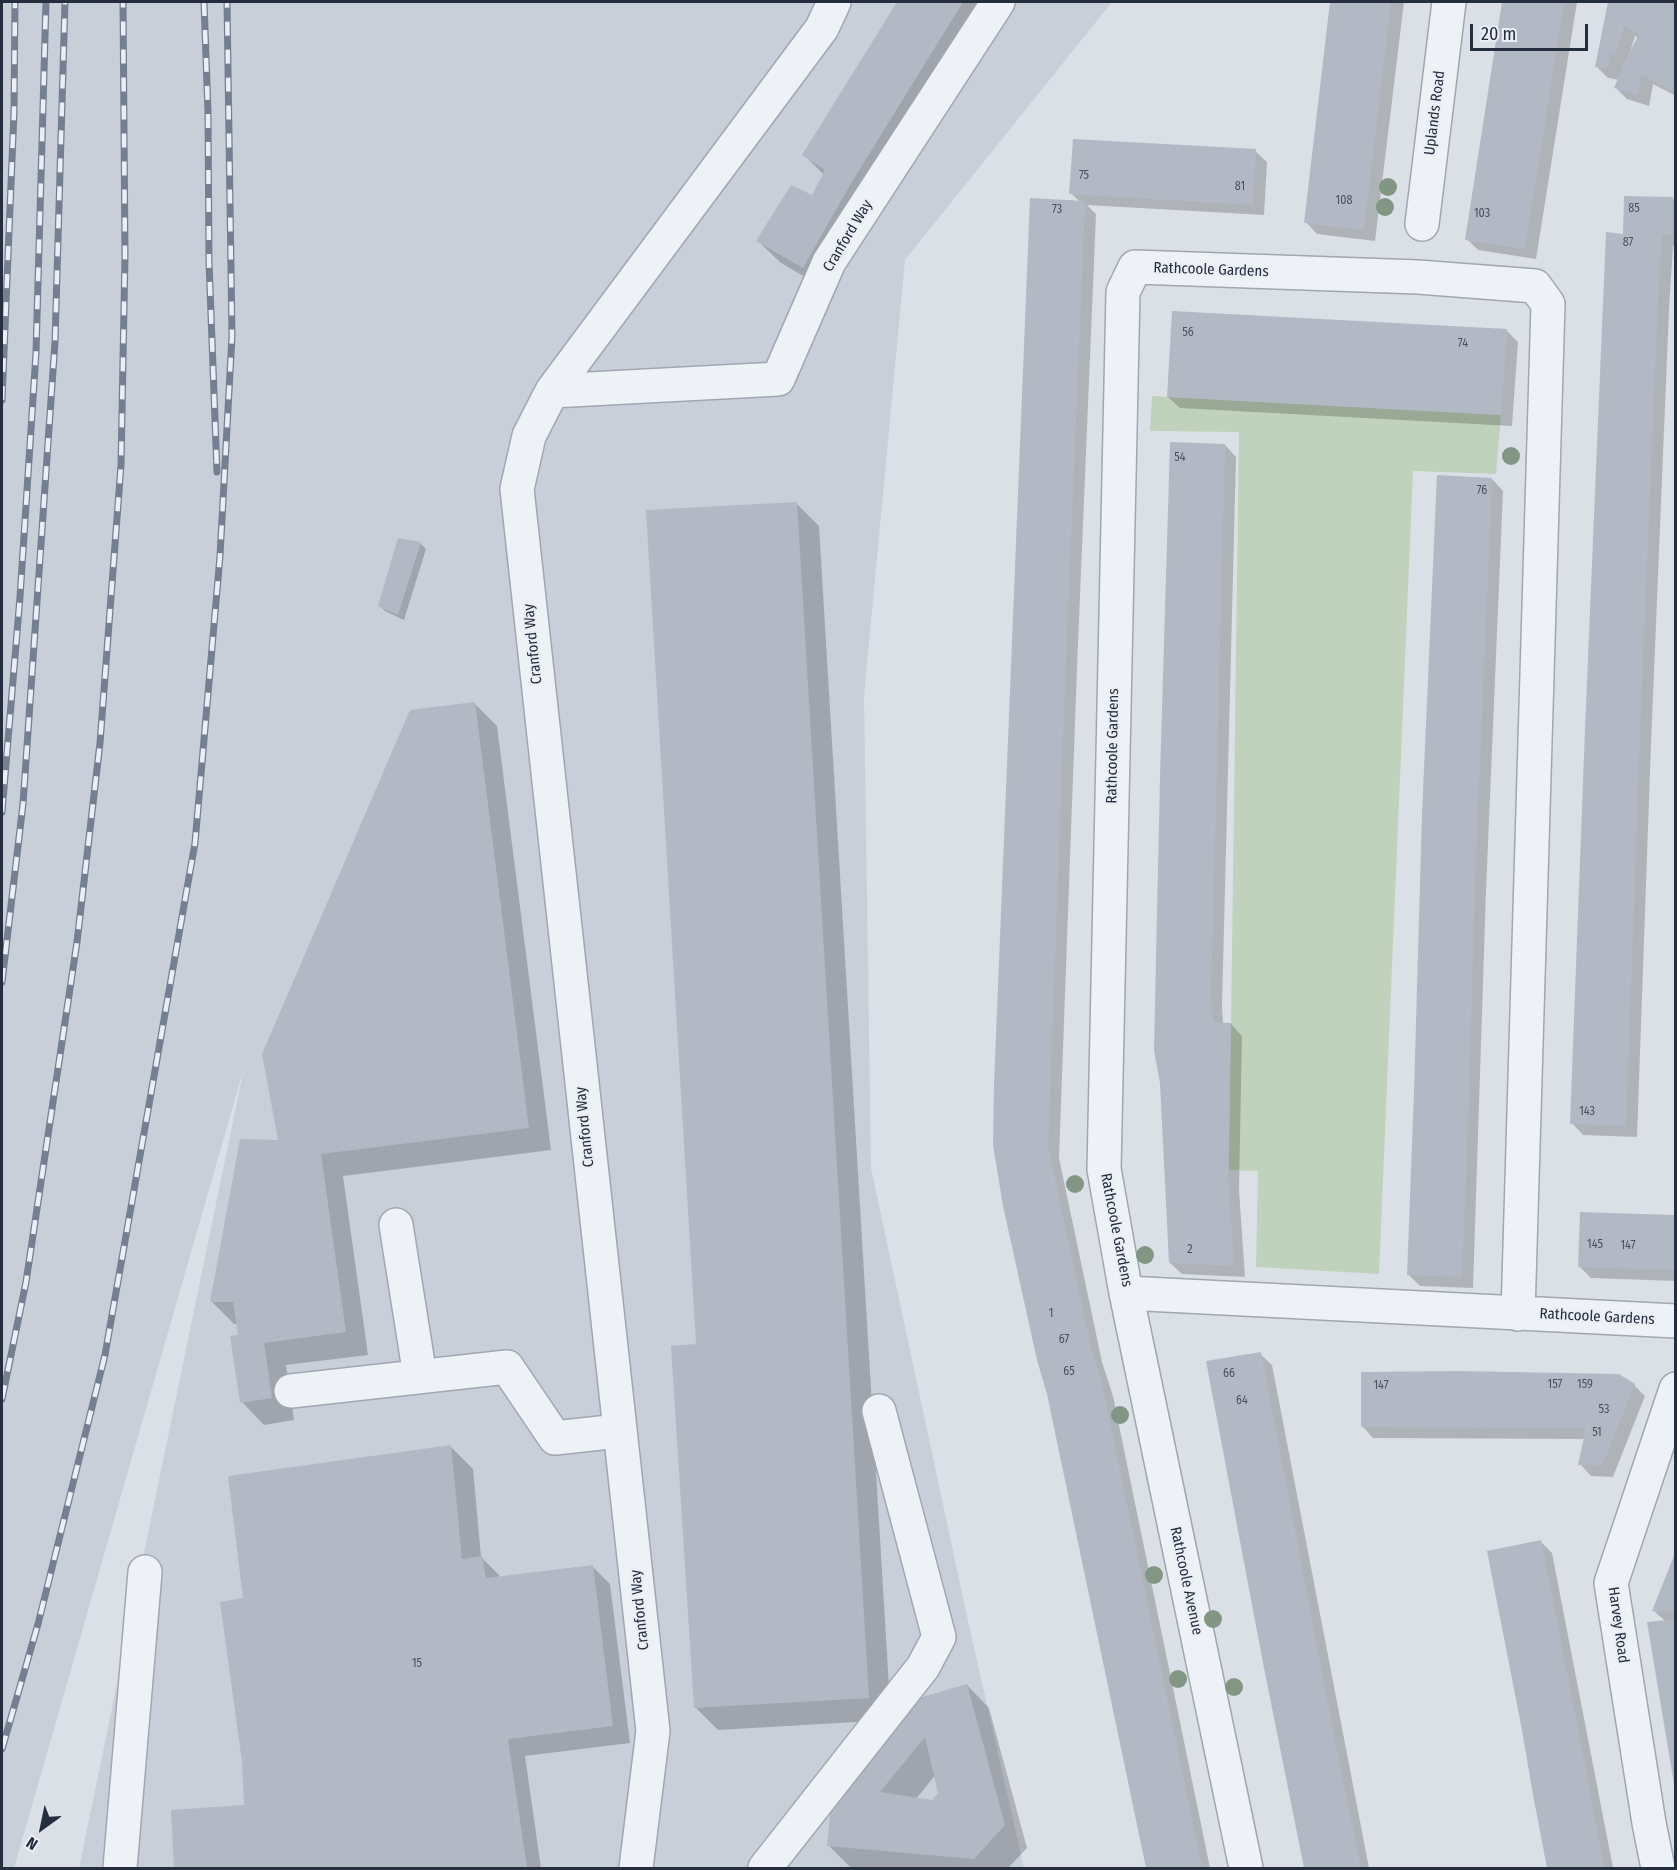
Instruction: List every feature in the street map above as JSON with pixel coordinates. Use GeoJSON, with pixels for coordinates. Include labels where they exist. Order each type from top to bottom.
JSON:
{"type":"FeatureCollection","features":[{"type":"Feature","properties":{"kind":"street","name":"Cranford Way"},"geometry":{"type":"LineString","coordinates":[[636,1869],[653,1731],[618,1431],[517,489],[529,436],[552,391],[822,28],[834,2]]}},
{"type":"Feature","properties":{"kind":"street","name":"Cranford Way"},"geometry":{"type":"LineString","coordinates":[[552,391],[778,379],[830,262],[998,2]]}},
{"type":"Feature","properties":{"kind":"street","name":"Uplands Road"},"geometry":{"type":"LineString","coordinates":[[1422,224],[1449,2]]}},
{"type":"Feature","properties":{"kind":"street","name":"Rathcoole Gardens"},"geometry":{"type":"LineString","coordinates":[[1518,1314],[1548,304],[1535,286],[1418,277],[1135,267],[1123,292],[1104,1169],[1126,1293],[1518,1314],[1676,1321]]}},
{"type":"Feature","properties":{"kind":"street"},"geometry":{"type":"LineString","coordinates":[[396,1225],[420,1376]]}},
{"type":"Feature","properties":{"kind":"street","name":"Rathcoole Avenue"},"geometry":{"type":"LineString","coordinates":[[1126,1293],[1246,1869]]}},
{"type":"Feature","properties":{"kind":"street"},"geometry":{"type":"LineString","coordinates":[[291,1391],[507,1367],[555,1438],[618,1431]]}},
{"type":"Feature","properties":{"kind":"street","name":"Harvey Road"},"geometry":{"type":"LineString","coordinates":[[1658,1869],[1662,1820],[1611,1583],[1676,1389]]}},
{"type":"Feature","properties":{"kind":"street"},"geometry":{"type":"LineString","coordinates":[[765,1869],[923,1667],[939,1637],[879,1411]]}},
{"type":"Feature","properties":{"kind":"street"},"geometry":{"type":"LineString","coordinates":[[120,1869],[145,1572]]}},
{"type":"Feature","properties":{"kind":"shaded area"},"geometry":{"type":"Polygon","coordinates":[[[2,2],[1112,2],[905,260],[864,696],[871,1168],[968,1621],[1024,1868],[79,1868],[244,1068],[14,1868],[2,1868],[2,2]]]}},
{"type":"Feature","properties":{"kind":"green space"},"geometry":{"type":"Polygon","coordinates":[[[1152,396],[1501,415],[1496,474],[1413,471],[1379,1274],[1256,1267],[1258,1171],[1229,1170],[1239,432],[1150,431],[1152,396]]]}},
{"type":"Feature","properties":{"kind":"building"},"geometry":{"type":"Polygon","coordinates":[[[897,2],[963,2],[850,185],[803,268],[756,241],[791,185],[812,195],[825,170],[802,155],[897,2]]]}},
{"type":"Feature","properties":{"kind":"building"},"geometry":{"type":"Polygon","coordinates":[[[1330,2],[1391,2],[1364,230],[1304,223],[1330,2]]]}},
{"type":"Feature","properties":{"kind":"building"},"geometry":{"type":"Polygon","coordinates":[[[1502,2],[1564,2],[1525,249],[1465,240],[1502,2]]]}},
{"type":"Feature","properties":{"kind":"building"},"geometry":{"type":"Polygon","coordinates":[[[1608,2],[1676,2],[1674,92],[1641,74],[1638,95],[1614,88],[1639,34],[1624,26],[1614,56],[1610,54],[1607,69],[1595,67],[1608,2]]]}},
{"type":"Feature","properties":{"kind":"building"},"geometry":{"type":"Polygon","coordinates":[[[1073,139],[1256,149],[1253,205],[1069,194],[1073,139]]]}},
{"type":"Feature","properties":{"kind":"building"},"geometry":{"type":"Polygon","coordinates":[[[1624,196],[1673,197],[1672,235],[1662,235],[1658,297],[1626,1126],[1570,1124],[1606,232],[1623,234],[1624,196]]]}},
{"type":"Feature","properties":{"kind":"building"},"geometry":{"type":"Polygon","coordinates":[[[1030,198],[1085,201],[1048,1146],[1091,1349],[1102,1384],[1202,1868],[1146,1868],[1047,1394],[1037,1360],[1003,1206],[993,1145],[1030,198]]]}},
{"type":"Feature","properties":{"kind":"building"},"geometry":{"type":"Polygon","coordinates":[[[1172,311],[1507,329],[1501,415],[1167,397],[1172,311]]]}},
{"type":"Feature","properties":{"kind":"building"},"geometry":{"type":"Polygon","coordinates":[[[1170,442],[1225,444],[1211,993],[1213,1022],[1231,1023],[1228,1177],[1234,1266],[1169,1263],[1160,1083],[1154,1051],[1170,442]]]}},
{"type":"Feature","properties":{"kind":"building"},"geometry":{"type":"Polygon","coordinates":[[[1437,475],[1492,478],[1475,878],[1462,1277],[1407,1275],[1422,814],[1437,475]]]}},
{"type":"Feature","properties":{"kind":"building"},"geometry":{"type":"Polygon","coordinates":[[[797,502],[869,1698],[694,1708],[671,1346],[696,1344],[646,510],[797,502]]]}},
{"type":"Feature","properties":{"kind":"building"},"geometry":{"type":"Polygon","coordinates":[[[398,538],[421,542],[398,615],[378,606],[398,538]]]}},
{"type":"Feature","properties":{"kind":"building"},"geometry":{"type":"Polygon","coordinates":[[[475,702],[529,1128],[321,1154],[346,1332],[264,1343],[272,1398],[240,1403],[230,1336],[238,1335],[233,1302],[210,1302],[240,1139],[278,1140],[262,1054],[410,710],[475,702]]]}},
{"type":"Feature","properties":{"kind":"building"},"geometry":{"type":"Polygon","coordinates":[[[1580,1212],[1674,1215],[1676,1213],[1676,1270],[1578,1267],[1580,1212]]]}},
{"type":"Feature","properties":{"kind":"building"},"geometry":{"type":"Polygon","coordinates":[[[1261,1352],[1361,1868],[1304,1868],[1263,1663],[1206,1361],[1261,1352]]]}},
{"type":"Feature","properties":{"kind":"building"},"geometry":{"type":"Polygon","coordinates":[[[1361,1372],[1619,1374],[1635,1384],[1602,1466],[1578,1465],[1586,1428],[1361,1427],[1361,1372]]]}},
{"type":"Feature","properties":{"kind":"building"},"geometry":{"type":"Polygon","coordinates":[[[451,1445],[462,1559],[482,1556],[486,1578],[593,1565],[613,1726],[508,1739],[527,1868],[174,1868],[171,1810],[244,1805],[242,1762],[220,1602],[243,1598],[228,1476],[451,1445]]]}},
{"type":"Feature","properties":{"kind":"building"},"geometry":{"type":"Polygon","coordinates":[[[1541,1540],[1604,1868],[1547,1868],[1487,1551],[1541,1540]]]}},
{"type":"Feature","properties":{"kind":"building"},"geometry":{"type":"Polygon","coordinates":[[[1675,1553],[1676,1613],[1652,1611],[1675,1553]]]}},
{"type":"Feature","properties":{"kind":"building"},"geometry":{"type":"Polygon","coordinates":[[[1676,1619],[1676,1784],[1674,1784],[1647,1622],[1676,1619]]]}},
{"type":"Feature","properties":{"kind":"building"},"geometry":{"type":"Polygon","coordinates":[[[967,1684],[1005,1825],[974,1859],[827,1846],[832,1793],[912,1700],[967,1684]],[[925,1737],[880,1792],[932,1800],[938,1793],[925,1737]]]}},
{"type":"Feature","properties":{"kind":"railway"},"geometry":{"type":"LineString","coordinates":[[2,400],[14,112],[15,2]]}},
{"type":"Feature","properties":{"kind":"railway"},"geometry":{"type":"LineString","coordinates":[[2,812],[20,597],[36,353],[46,2]]}},
{"type":"Feature","properties":{"kind":"railway"},"geometry":{"type":"LineString","coordinates":[[2,982],[23,804],[55,342],[65,2]]}},
{"type":"Feature","properties":{"kind":"railway"},"geometry":{"type":"LineString","coordinates":[[2,1399],[26,1282],[77,942],[100,743],[121,465],[125,255],[123,2]]}},
{"type":"Feature","properties":{"kind":"railway"},"geometry":{"type":"LineString","coordinates":[[204,2],[208,112],[209,262],[217,472]]}},
{"type":"Feature","properties":{"kind":"railway"},"geometry":{"type":"LineString","coordinates":[[2,1749],[38,1624],[105,1355],[195,843],[220,556],[232,336],[227,2]]}}]}
